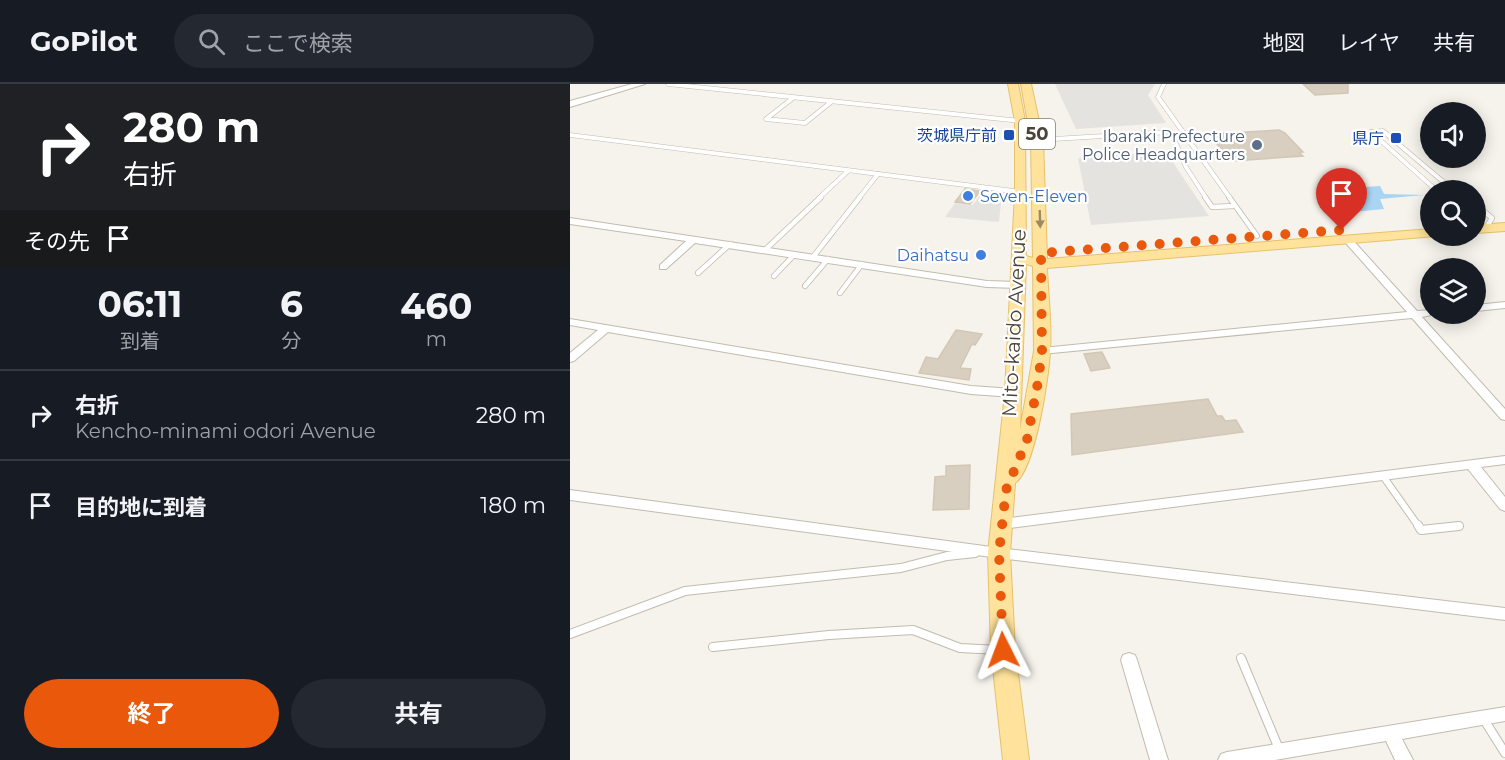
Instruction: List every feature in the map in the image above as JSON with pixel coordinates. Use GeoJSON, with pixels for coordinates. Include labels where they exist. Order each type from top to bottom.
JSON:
{"type":"FeatureCollection","features":[{"type":"Feature","properties":{"kind":"main road","name":"Mito-kaido Avenue"},"geometry":{"type":"LineString","coordinates":[[1013,84],[1021,125],[1014,393],[1002,524],[993,552],[1016,760]]}},
{"type":"Feature","properties":{"kind":"main road","name":"Mito-kaido Avenue"},"geometry":{"type":"LineString","coordinates":[[1006,490],[1027,440],[1042,351],[1037,134],[1026,84]]}},
{"type":"Feature","properties":{"kind":"main road"},"geometry":{"type":"LineString","coordinates":[[1021,125],[1037,134]]}},
{"type":"Feature","properties":{"kind":"main road"},"geometry":{"type":"LineString","coordinates":[[1486,223],[1505,226]]}},
{"type":"Feature","properties":{"kind":"main road"},"geometry":{"type":"LineString","coordinates":[[1040,258],[1257,236],[1420,224]]}},
{"type":"Feature","properties":{"kind":"main road"},"geometry":{"type":"LineString","coordinates":[[1018,258],[1420,234]]}},
{"type":"Feature","properties":{"kind":"street"},"geometry":{"type":"LineString","coordinates":[[570,104],[641,84]]}},
{"type":"Feature","properties":{"kind":"street"},"geometry":{"type":"LineString","coordinates":[[570,221],[987,284],[1018,285]]}},
{"type":"Feature","properties":{"kind":"street"},"geometry":{"type":"LineString","coordinates":[[663,267],[694,239]]}},
{"type":"Feature","properties":{"kind":"street"},"geometry":{"type":"LineString","coordinates":[[1347,239],[1505,416]]}},
{"type":"Feature","properties":{"kind":"street"},"geometry":{"type":"LineString","coordinates":[[1486,307],[1505,305]]}},
{"type":"Feature","properties":{"kind":"street"},"geometry":{"type":"LineString","coordinates":[[1042,351],[1420,314]]}},
{"type":"Feature","properties":{"kind":"street"},"geometry":{"type":"LineString","coordinates":[[570,322],[971,390],[1014,393]]}},
{"type":"Feature","properties":{"kind":"street"},"geometry":{"type":"LineString","coordinates":[[570,358],[606,328]]}},
{"type":"Feature","properties":{"kind":"street"},"geometry":{"type":"LineString","coordinates":[[1002,524],[1505,460]]}},
{"type":"Feature","properties":{"kind":"street"},"geometry":{"type":"LineString","coordinates":[[1472,465],[1505,506]]}},
{"type":"Feature","properties":{"kind":"street"},"geometry":{"type":"LineString","coordinates":[[570,495],[993,552],[1505,614]]}},
{"type":"Feature","properties":{"kind":"street"},"geometry":{"type":"LineString","coordinates":[[1129,660],[1159,760]]}},
{"type":"Feature","properties":{"kind":"street"},"geometry":{"type":"LineString","coordinates":[[1227,760],[1391,735],[1505,714]]}},
{"type":"Feature","properties":{"kind":"street"},"geometry":{"type":"LineString","coordinates":[[1391,735],[1404,760]]}},
{"type":"Feature","properties":{"kind":"lane"},"geometry":{"type":"LineString","coordinates":[[668,84],[1021,125]]}},
{"type":"Feature","properties":{"kind":"lane"},"geometry":{"type":"LineString","coordinates":[[1164,84],[1158,97],[1257,236]]}},
{"type":"Feature","properties":{"kind":"lane"},"geometry":{"type":"LineString","coordinates":[[793,98],[766,119],[805,123],[832,102]]}},
{"type":"Feature","properties":{"kind":"lane"},"geometry":{"type":"LineString","coordinates":[[1426,180],[1371,132],[1383,131],[1440,180]]}},
{"type":"Feature","properties":{"kind":"lane"},"geometry":{"type":"LineString","coordinates":[[1037,134],[1171,132],[1186,167],[1212,207],[1234,206]]}},
{"type":"Feature","properties":{"kind":"lane"},"geometry":{"type":"LineString","coordinates":[[570,135],[1021,192]]}},
{"type":"Feature","properties":{"kind":"lane"},"geometry":{"type":"LineString","coordinates":[[765,250],[848,171]]}},
{"type":"Feature","properties":{"kind":"lane"},"geometry":{"type":"LineString","coordinates":[[813,257],[878,174]]}},
{"type":"Feature","properties":{"kind":"lane"},"geometry":{"type":"LineString","coordinates":[[698,273],[730,244]]}},
{"type":"Feature","properties":{"kind":"lane"},"geometry":{"type":"LineString","coordinates":[[774,276],[794,255]]}},
{"type":"Feature","properties":{"kind":"lane"},"geometry":{"type":"LineString","coordinates":[[805,286],[828,259]]}},
{"type":"Feature","properties":{"kind":"lane"},"geometry":{"type":"LineString","coordinates":[[840,293],[862,264]]}},
{"type":"Feature","properties":{"kind":"lane"},"geometry":{"type":"LineString","coordinates":[[1383,476],[1420,530],[1459,526]]}},
{"type":"Feature","properties":{"kind":"lane"},"geometry":{"type":"LineString","coordinates":[[570,634],[685,591],[901,568],[947,556],[993,552]]}},
{"type":"Feature","properties":{"kind":"lane"},"geometry":{"type":"LineString","coordinates":[[713,647],[829,635],[914,630],[960,648],[1003,650]]}},
{"type":"Feature","properties":{"kind":"lane"},"geometry":{"type":"LineString","coordinates":[[1241,658],[1280,751]]}},
{"type":"Feature","properties":{"kind":"lane"},"geometry":{"type":"LineString","coordinates":[[1482,718],[1505,753]]}},
{"type":"Feature","properties":{"kind":"shaded area"},"geometry":{"type":"Polygon","coordinates":[[[1055,84],[1155,84],[1148,95],[1166,123],[1076,129],[1055,84]]]}},
{"type":"Feature","properties":{"kind":"shaded area"},"geometry":{"type":"Polygon","coordinates":[[[1166,152],[1209,216],[1091,225],[1078,158],[1166,152]]]}},
{"type":"Feature","properties":{"kind":"shaded area"},"geometry":{"type":"Polygon","coordinates":[[[984,190],[1002,192],[999,222],[945,217],[955,203],[973,205],[984,190]]]}},
{"type":"Feature","properties":{"kind":"water"},"geometry":{"type":"Polygon","coordinates":[[[1380,186],[1384,194],[1420,195],[1380,199],[1384,209],[1332,214],[1319,207],[1340,204],[1338,196],[1353,195],[1351,188],[1380,186]]]}},
{"type":"Feature","properties":{"kind":"building"},"geometry":{"type":"Polygon","coordinates":[[[1303,84],[1348,84],[1348,93],[1315,95],[1303,84]]]}},
{"type":"Feature","properties":{"kind":"building","name":"Ibaraki Prefecture Police Headquarters"},"geometry":{"type":"Polygon","coordinates":[[[1279,130],[1285,133],[1303,152],[1299,152],[1303,156],[1233,161],[1211,138],[1214,138],[1212,134],[1279,130]]]}},
{"type":"Feature","properties":{"kind":"building","name":"Seven-Eleven"},"geometry":{"type":"Polygon","coordinates":[[[965,189],[980,191],[970,204],[955,202],[965,189]]]}},
{"type":"Feature","properties":{"kind":"building"},"geometry":{"type":"Polygon","coordinates":[[[956,330],[982,334],[975,345],[972,344],[960,368],[971,369],[969,380],[919,373],[926,357],[938,359],[956,330]]]}},
{"type":"Feature","properties":{"kind":"building"},"geometry":{"type":"Polygon","coordinates":[[[1102,352],[1110,368],[1091,371],[1084,354],[1102,352]]]}},
{"type":"Feature","properties":{"kind":"building"},"geometry":{"type":"Polygon","coordinates":[[[1208,399],[1217,416],[1222,416],[1225,421],[1236,420],[1243,432],[1072,455],[1071,414],[1208,399]]]}},
{"type":"Feature","properties":{"kind":"building"},"geometry":{"type":"Polygon","coordinates":[[[970,465],[969,509],[933,510],[935,477],[946,476],[946,466],[970,465]]]}},
{"type":"Feature","properties":{"kind":"place","name":"茨城県庁前"},"geometry":{"type":"Point","coordinates":[1009,135]}},
{"type":"Feature","properties":{"kind":"place","name":"県庁"},"geometry":{"type":"Point","coordinates":[1396,138]}},
{"type":"Feature","properties":{"kind":"place","name":"Ibaraki Prefecture Police Headquarters"},"geometry":{"type":"Point","coordinates":[1257,145]}},
{"type":"Feature","properties":{"kind":"place","name":"Seven-Eleven"},"geometry":{"type":"Point","coordinates":[968,196]}},
{"type":"Feature","properties":{"kind":"place","name":"Daihatsu"},"geometry":{"type":"Point","coordinates":[981,255]}},
{"type":"Feature","properties":{"kind":"route"},"geometry":{"type":"LineString","coordinates":[[1003,650],[999,553],[1006,490],[1027,440],[1038,382],[1042,351],[1041,253],[1342,230]]}}]}
